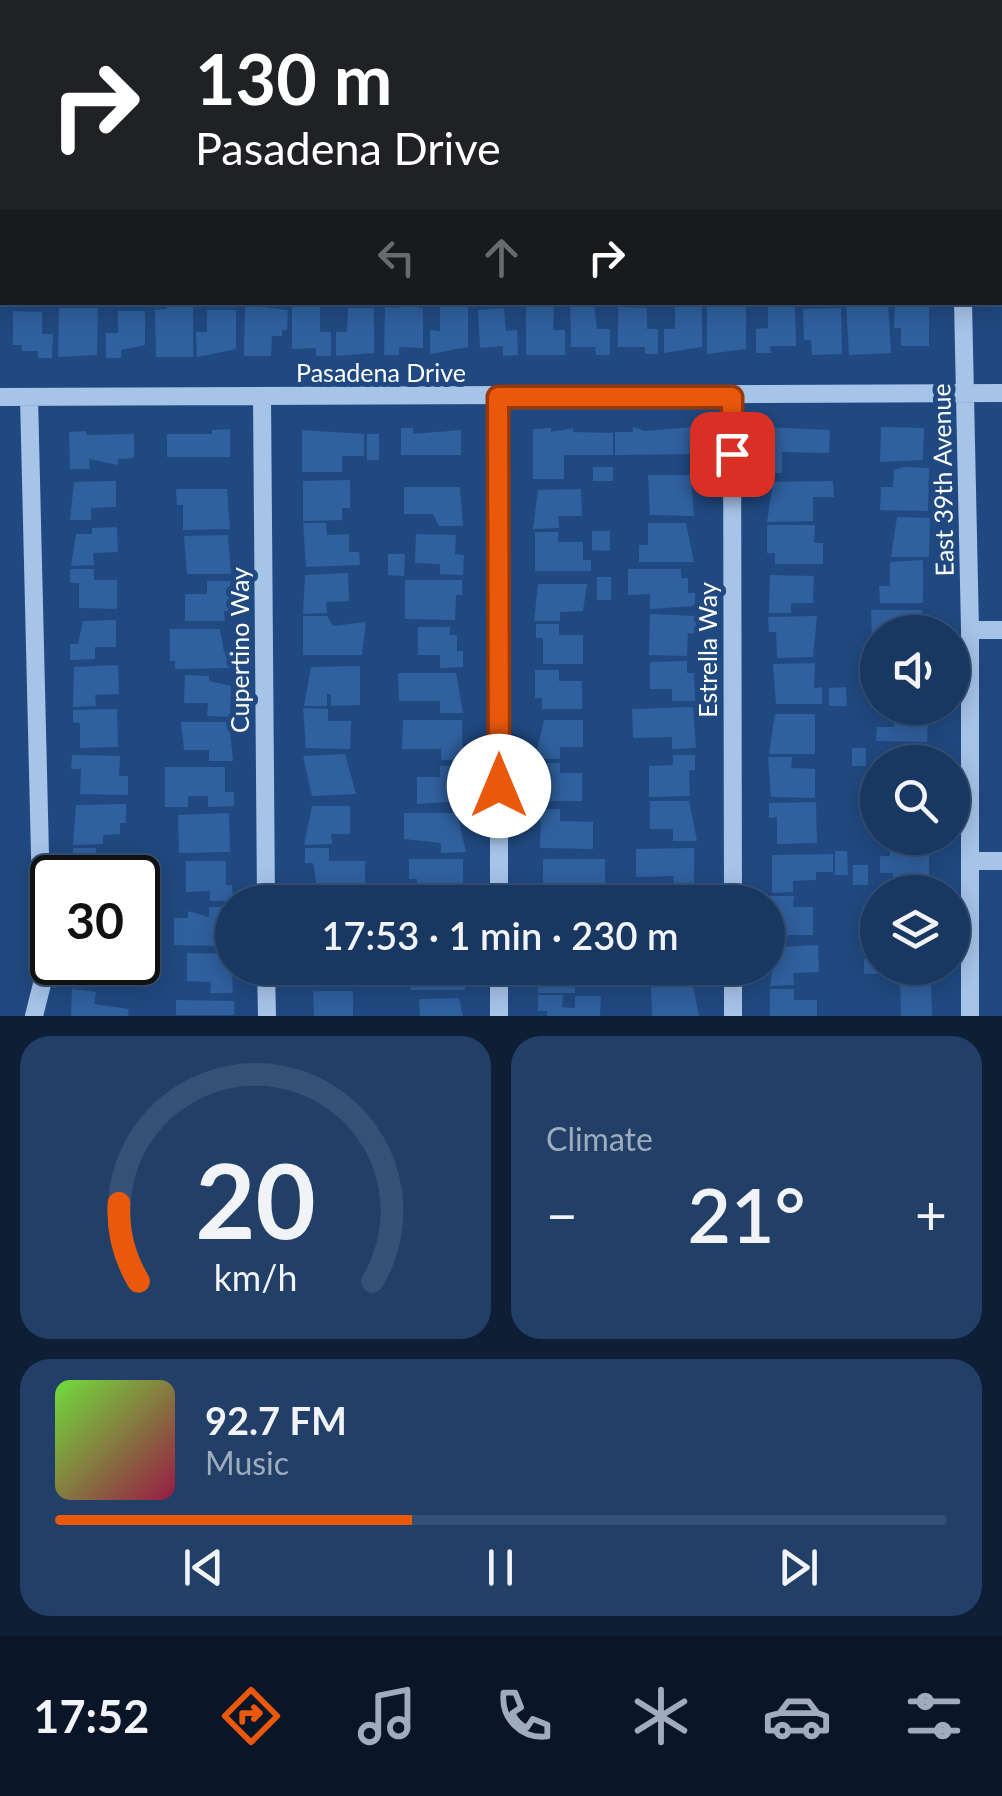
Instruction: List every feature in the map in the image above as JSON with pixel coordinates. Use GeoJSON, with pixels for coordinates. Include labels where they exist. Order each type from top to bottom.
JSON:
{"type":"FeatureCollection","features":[{"type":"Feature","properties":{"kind":"street","name":"East 39th Avenue"},"geometry":{"type":"LineString","coordinates":[[963,305],[970,615]]}},
{"type":"Feature","properties":{"kind":"street","name":"Pasadena Drive"},"geometry":{"type":"LineString","coordinates":[[0,398],[1002,393]]}},
{"type":"Feature","properties":{"kind":"street","name":"Cupertino Way"},"geometry":{"type":"LineString","coordinates":[[262,396],[266,885]]}},
{"type":"Feature","properties":{"kind":"street"},"geometry":{"type":"LineString","coordinates":[[29,397],[43,980],[34,1016]]}},
{"type":"Feature","properties":{"kind":"street"},"geometry":{"type":"LineString","coordinates":[[498,397],[499,885]]}},
{"type":"Feature","properties":{"kind":"street","name":"Estrella Way"},"geometry":{"type":"LineString","coordinates":[[732,397],[733,885]]}},
{"type":"Feature","properties":{"kind":"street"},"geometry":{"type":"LineString","coordinates":[[970,630],[1002,630]]}},
{"type":"Feature","properties":{"kind":"street","name":"East 39th Avenue"},"geometry":{"type":"LineString","coordinates":[[970,725],[970,1016]]}},
{"type":"Feature","properties":{"kind":"street"},"geometry":{"type":"LineString","coordinates":[[970,861],[1002,861]]}},
{"type":"Feature","properties":{"kind":"street"},"geometry":{"type":"LineString","coordinates":[[266,985],[266,1016]]}},
{"type":"Feature","properties":{"kind":"street"},"geometry":{"type":"LineString","coordinates":[[499,985],[499,1016]]}},
{"type":"Feature","properties":{"kind":"street"},"geometry":{"type":"LineString","coordinates":[[733,985],[733,1016]]}},
{"type":"Feature","properties":{"kind":"building"},"geometry":{"type":"Polygon","coordinates":[[[166,305],[193,305],[193,357],[156,357],[155,310],[167,309],[166,305]]]}},
{"type":"Feature","properties":{"kind":"building"},"geometry":{"type":"Polygon","coordinates":[[[245,305],[288,310],[287,330],[282,330],[282,336],[272,336],[271,356],[244,356],[245,305]]]}},
{"type":"Feature","properties":{"kind":"building"},"geometry":{"type":"Polygon","coordinates":[[[292,305],[320,305],[320,332],[331,332],[331,356],[316,356],[316,348],[292,349],[292,305]]]}},
{"type":"Feature","properties":{"kind":"building"},"geometry":{"type":"Polygon","coordinates":[[[570,305],[594,305],[597,329],[610,329],[610,355],[596,355],[595,347],[571,347],[570,305]]]}},
{"type":"Feature","properties":{"kind":"building"},"geometry":{"type":"Polygon","coordinates":[[[707,305],[746,305],[746,349],[707,354],[707,305]]]}},
{"type":"Feature","properties":{"kind":"building"},"geometry":{"type":"Polygon","coordinates":[[[846,305],[888,305],[891,353],[849,355],[846,305]]]}},
{"type":"Feature","properties":{"kind":"building"},"geometry":{"type":"Polygon","coordinates":[[[895,305],[929,305],[929,346],[901,346],[901,328],[894,328],[895,305]]]}},
{"type":"Feature","properties":{"kind":"building"},"geometry":{"type":"Polygon","coordinates":[[[675,306],[702,306],[702,347],[664,353],[664,329],[675,329],[675,306]]]}},
{"type":"Feature","properties":{"kind":"building"},"geometry":{"type":"Polygon","coordinates":[[[768,306],[795,306],[796,346],[770,346],[771,353],[756,353],[756,329],[768,328],[768,306]]]}},
{"type":"Feature","properties":{"kind":"building"},"geometry":{"type":"Polygon","coordinates":[[[385,307],[423,308],[423,348],[399,347],[399,355],[384,355],[385,307]]]}},
{"type":"Feature","properties":{"kind":"building"},"geometry":{"type":"Polygon","coordinates":[[[440,307],[468,307],[468,347],[430,354],[430,330],[440,331],[440,307]]]}},
{"type":"Feature","properties":{"kind":"building"},"geometry":{"type":"Polygon","coordinates":[[[526,307],[554,307],[553,330],[565,330],[565,355],[526,355],[526,307]]]}},
{"type":"Feature","properties":{"kind":"building"},"geometry":{"type":"Polygon","coordinates":[[[618,307],[647,308],[647,329],[658,329],[658,354],[645,354],[645,347],[618,347],[618,307]]]}},
{"type":"Feature","properties":{"kind":"building"},"geometry":{"type":"Polygon","coordinates":[[[59,308],[98,308],[97,355],[58,357],[59,308]]]}},
{"type":"Feature","properties":{"kind":"building"},"geometry":{"type":"Polygon","coordinates":[[[348,308],[374,308],[374,353],[336,356],[336,332],[347,332],[348,308]]]}},
{"type":"Feature","properties":{"kind":"building"},"geometry":{"type":"Polygon","coordinates":[[[504,308],[506,331],[517,330],[518,355],[503,356],[503,346],[480,348],[478,310],[504,308]]]}},
{"type":"Feature","properties":{"kind":"building"},"geometry":{"type":"Polygon","coordinates":[[[841,308],[842,354],[812,355],[811,340],[804,340],[803,309],[841,308]]]}},
{"type":"Feature","properties":{"kind":"building"},"geometry":{"type":"Polygon","coordinates":[[[207,310],[236,310],[236,349],[197,357],[196,332],[207,332],[207,310]]]}},
{"type":"Feature","properties":{"kind":"building"},"geometry":{"type":"Polygon","coordinates":[[[13,311],[42,312],[42,334],[53,334],[52,358],[38,358],[38,351],[22,351],[22,345],[13,345],[13,311]]]}},
{"type":"Feature","properties":{"kind":"building"},"geometry":{"type":"Polygon","coordinates":[[[118,311],[145,311],[145,345],[121,350],[121,358],[106,358],[106,333],[118,333],[118,311]]]}},
{"type":"Feature","properties":{"kind":"building"},"geometry":{"type":"Polygon","coordinates":[[[633,427],[645,431],[693,427],[693,454],[615,455],[615,432],[633,432],[633,427]]]}},
{"type":"Feature","properties":{"kind":"building"},"geometry":{"type":"Polygon","coordinates":[[[766,427],[830,430],[829,453],[782,452],[782,473],[765,473],[766,427]]]}},
{"type":"Feature","properties":{"kind":"building"},"geometry":{"type":"Polygon","coordinates":[[[881,427],[924,428],[923,460],[880,462],[881,427]]]}},
{"type":"Feature","properties":{"kind":"building"},"geometry":{"type":"Polygon","coordinates":[[[401,428],[413,428],[413,434],[461,430],[461,455],[401,455],[401,428]]]}},
{"type":"Feature","properties":{"kind":"building"},"geometry":{"type":"Polygon","coordinates":[[[551,428],[551,432],[573,428],[573,432],[613,433],[613,455],[564,455],[564,479],[533,479],[533,429],[551,428]]]}},
{"type":"Feature","properties":{"kind":"building"},"geometry":{"type":"Polygon","coordinates":[[[230,429],[230,457],[167,457],[167,434],[212,434],[212,430],[230,429]]]}},
{"type":"Feature","properties":{"kind":"building"},"geometry":{"type":"Polygon","coordinates":[[[302,430],[364,434],[364,456],[342,456],[342,472],[302,472],[302,430]]]}},
{"type":"Feature","properties":{"kind":"building"},"geometry":{"type":"Polygon","coordinates":[[[86,431],[86,435],[134,434],[134,458],[118,459],[118,465],[89,459],[90,469],[70,469],[69,432],[86,431]]]}},
{"type":"Feature","properties":{"kind":"building"},"geometry":{"type":"Polygon","coordinates":[[[367,434],[379,434],[379,460],[367,460],[367,434]]]}},
{"type":"Feature","properties":{"kind":"building"},"geometry":{"type":"Polygon","coordinates":[[[593,467],[613,467],[613,481],[593,481],[593,467]]]}},
{"type":"Feature","properties":{"kind":"building"},"geometry":{"type":"Polygon","coordinates":[[[929,468],[928,511],[880,510],[881,487],[893,487],[894,470],[929,468]]]}},
{"type":"Feature","properties":{"kind":"building"},"geometry":{"type":"Polygon","coordinates":[[[648,475],[691,475],[694,516],[650,515],[648,475]]]}},
{"type":"Feature","properties":{"kind":"building"},"geometry":{"type":"Polygon","coordinates":[[[350,480],[350,508],[342,508],[342,520],[303,521],[303,481],[350,480]]]}},
{"type":"Feature","properties":{"kind":"building"},"geometry":{"type":"Polygon","coordinates":[[[116,481],[116,507],[91,508],[91,520],[70,520],[74,482],[116,481]]]}},
{"type":"Feature","properties":{"kind":"building"},"geometry":{"type":"Polygon","coordinates":[[[833,481],[834,497],[813,497],[813,521],[767,522],[773,482],[833,481]]]}},
{"type":"Feature","properties":{"kind":"building"},"geometry":{"type":"Polygon","coordinates":[[[404,487],[460,487],[463,526],[439,526],[433,514],[404,514],[404,487]]]}},
{"type":"Feature","properties":{"kind":"building"},"geometry":{"type":"Polygon","coordinates":[[[176,489],[227,489],[230,529],[183,530],[183,505],[177,505],[176,489]]]}},
{"type":"Feature","properties":{"kind":"building"},"geometry":{"type":"Polygon","coordinates":[[[581,489],[582,516],[558,516],[559,528],[533,529],[538,490],[581,489]]]}},
{"type":"Feature","properties":{"kind":"building"},"geometry":{"type":"Polygon","coordinates":[[[897,517],[930,518],[929,557],[891,557],[897,517]]]}},
{"type":"Feature","properties":{"kind":"building"},"geometry":{"type":"Polygon","coordinates":[[[303,523],[326,523],[327,535],[349,534],[349,552],[359,552],[360,565],[306,567],[303,523]]]}},
{"type":"Feature","properties":{"kind":"building"},"geometry":{"type":"Polygon","coordinates":[[[648,523],[686,523],[694,562],[639,562],[639,545],[648,545],[648,523]]]}},
{"type":"Feature","properties":{"kind":"building"},"geometry":{"type":"Polygon","coordinates":[[[767,525],[815,525],[814,543],[823,543],[823,564],[775,564],[775,553],[767,553],[767,525]]]}},
{"type":"Feature","properties":{"kind":"building"},"geometry":{"type":"Polygon","coordinates":[[[117,527],[118,552],[93,553],[94,565],[71,566],[76,534],[92,534],[92,528],[117,527]]]}},
{"type":"Feature","properties":{"kind":"building"},"geometry":{"type":"Polygon","coordinates":[[[592,531],[610,531],[610,551],[592,550],[592,531]]]}},
{"type":"Feature","properties":{"kind":"building"},"geometry":{"type":"Polygon","coordinates":[[[535,532],[558,532],[558,542],[583,542],[583,560],[591,560],[591,571],[535,571],[535,532]]]}},
{"type":"Feature","properties":{"kind":"building"},"geometry":{"type":"Polygon","coordinates":[[[416,534],[456,535],[455,554],[464,555],[463,575],[440,574],[440,564],[415,563],[416,534]]]}},
{"type":"Feature","properties":{"kind":"building"},"geometry":{"type":"Polygon","coordinates":[[[228,535],[231,574],[187,574],[184,536],[228,535]]]}},
{"type":"Feature","properties":{"kind":"building"},"geometry":{"type":"Polygon","coordinates":[[[388,554],[405,554],[404,576],[388,575],[388,554]]]}},
{"type":"Feature","properties":{"kind":"building"},"geometry":{"type":"Polygon","coordinates":[[[923,560],[923,603],[880,603],[879,586],[890,586],[890,562],[923,560]]]}},
{"type":"Feature","properties":{"kind":"building"},"geometry":{"type":"Polygon","coordinates":[[[70,569],[94,569],[94,580],[117,580],[117,609],[79,608],[79,583],[70,583],[70,569]]]}},
{"type":"Feature","properties":{"kind":"building"},"geometry":{"type":"Polygon","coordinates":[[[628,569],[681,569],[681,578],[688,578],[688,593],[695,593],[695,606],[650,609],[650,594],[628,595],[628,569]]]}},
{"type":"Feature","properties":{"kind":"building"},"geometry":{"type":"Polygon","coordinates":[[[348,573],[349,601],[326,602],[327,613],[303,614],[305,575],[348,573]]]}},
{"type":"Feature","properties":{"kind":"building"},"geometry":{"type":"Polygon","coordinates":[[[770,575],[814,576],[813,603],[791,603],[791,613],[769,613],[770,575]]]}},
{"type":"Feature","properties":{"kind":"building"},"geometry":{"type":"Polygon","coordinates":[[[597,577],[611,577],[611,600],[597,600],[597,577]]]}},
{"type":"Feature","properties":{"kind":"building"},"geometry":{"type":"Polygon","coordinates":[[[405,580],[462,580],[462,595],[456,595],[455,620],[405,619],[405,580]]]}},
{"type":"Feature","properties":{"kind":"building"},"geometry":{"type":"Polygon","coordinates":[[[207,581],[230,581],[230,611],[224,611],[225,621],[185,621],[185,594],[207,594],[207,581]]]}},
{"type":"Feature","properties":{"kind":"building"},"geometry":{"type":"Polygon","coordinates":[[[538,584],[587,584],[583,611],[560,612],[560,621],[534,621],[538,584]]]}},
{"type":"Feature","properties":{"kind":"building"},"geometry":{"type":"Polygon","coordinates":[[[871,610],[922,610],[923,615],[871,615],[871,610]]]}},
{"type":"Feature","properties":{"kind":"building"},"geometry":{"type":"Polygon","coordinates":[[[650,614],[697,616],[696,634],[688,633],[687,656],[649,655],[650,614]]]}},
{"type":"Feature","properties":{"kind":"building"},"geometry":{"type":"Polygon","coordinates":[[[303,616],[327,616],[333,626],[366,622],[362,655],[303,655],[303,616]]]}},
{"type":"Feature","properties":{"kind":"building"},"geometry":{"type":"Polygon","coordinates":[[[817,616],[813,657],[777,658],[776,632],[769,632],[768,617],[817,616]]]}},
{"type":"Feature","properties":{"kind":"building"},"geometry":{"type":"Polygon","coordinates":[[[116,620],[116,647],[95,647],[95,659],[70,660],[70,644],[78,644],[83,621],[116,620]]]}},
{"type":"Feature","properties":{"kind":"building"},"geometry":{"type":"Polygon","coordinates":[[[536,624],[559,624],[559,635],[583,635],[583,664],[543,664],[543,638],[536,638],[536,624]]]}},
{"type":"Feature","properties":{"kind":"building"},"geometry":{"type":"Polygon","coordinates":[[[418,627],[450,627],[450,635],[457,635],[457,651],[463,651],[463,667],[440,668],[440,655],[418,655],[418,627]]]}},
{"type":"Feature","properties":{"kind":"building"},"geometry":{"type":"Polygon","coordinates":[[[170,629],[220,629],[224,652],[232,652],[232,668],[175,669],[175,661],[170,661],[170,629]]]}},
{"type":"Feature","properties":{"kind":"building"},"geometry":{"type":"Polygon","coordinates":[[[687,661],[687,673],[694,673],[695,701],[672,701],[672,689],[650,689],[650,662],[687,661]]]}},
{"type":"Feature","properties":{"kind":"building"},"geometry":{"type":"Polygon","coordinates":[[[815,663],[814,688],[822,687],[822,704],[776,704],[773,664],[815,663]]]}},
{"type":"Feature","properties":{"kind":"building"},"geometry":{"type":"Polygon","coordinates":[[[118,665],[119,694],[95,695],[96,706],[73,707],[74,667],[118,665]]]}},
{"type":"Feature","properties":{"kind":"building"},"geometry":{"type":"Polygon","coordinates":[[[360,666],[360,705],[331,706],[331,694],[327,694],[327,706],[304,706],[311,667],[360,666]]]}},
{"type":"Feature","properties":{"kind":"building"},"geometry":{"type":"Polygon","coordinates":[[[535,670],[559,670],[559,681],[582,681],[582,709],[542,709],[542,698],[535,698],[535,670]]]}},
{"type":"Feature","properties":{"kind":"building"},"geometry":{"type":"Polygon","coordinates":[[[398,673],[456,673],[463,713],[440,713],[440,701],[399,701],[398,673]]]}},
{"type":"Feature","properties":{"kind":"building"},"geometry":{"type":"Polygon","coordinates":[[[185,675],[209,676],[209,681],[231,686],[230,717],[207,716],[208,703],[184,703],[185,675]]]}},
{"type":"Feature","properties":{"kind":"building"},"geometry":{"type":"Polygon","coordinates":[[[846,687],[847,706],[829,706],[829,688],[846,687]]]}},
{"type":"Feature","properties":{"kind":"building"},"geometry":{"type":"Polygon","coordinates":[[[693,707],[696,748],[672,749],[672,737],[633,738],[632,709],[693,707]]]}},
{"type":"Feature","properties":{"kind":"building"},"geometry":{"type":"Polygon","coordinates":[[[303,708],[328,709],[328,721],[351,721],[350,749],[306,748],[303,708]]]}},
{"type":"Feature","properties":{"kind":"building"},"geometry":{"type":"Polygon","coordinates":[[[117,709],[118,747],[80,748],[80,723],[73,722],[73,710],[117,709]]]}},
{"type":"Feature","properties":{"kind":"building"},"geometry":{"type":"Polygon","coordinates":[[[775,714],[815,714],[815,754],[769,754],[775,714]]]}},
{"type":"Feature","properties":{"kind":"building"},"geometry":{"type":"Polygon","coordinates":[[[403,720],[462,720],[463,760],[441,760],[441,749],[402,749],[403,720]]]}},
{"type":"Feature","properties":{"kind":"building"},"geometry":{"type":"Polygon","coordinates":[[[544,720],[583,720],[583,747],[560,747],[560,759],[535,759],[544,720]]]}},
{"type":"Feature","properties":{"kind":"building"},"geometry":{"type":"Polygon","coordinates":[[[181,722],[229,722],[233,761],[209,761],[209,750],[184,750],[181,722]]]}},
{"type":"Feature","properties":{"kind":"building"},"geometry":{"type":"Polygon","coordinates":[[[928,725],[927,742],[876,741],[877,727],[928,725]]]}},
{"type":"Feature","properties":{"kind":"building"},"geometry":{"type":"Polygon","coordinates":[[[852,748],[860,748],[860,766],[852,766],[852,748]]]}},
{"type":"Feature","properties":{"kind":"building"},"geometry":{"type":"Polygon","coordinates":[[[345,754],[356,794],[312,796],[303,756],[345,754]]]}},
{"type":"Feature","properties":{"kind":"building"},"geometry":{"type":"Polygon","coordinates":[[[72,755],[120,756],[119,776],[128,776],[128,795],[80,794],[81,769],[71,769],[72,755]]]}},
{"type":"Feature","properties":{"kind":"building"},"geometry":{"type":"Polygon","coordinates":[[[673,755],[695,755],[695,770],[689,770],[690,796],[649,797],[649,766],[673,765],[673,755]]]}},
{"type":"Feature","properties":{"kind":"building"},"geometry":{"type":"Polygon","coordinates":[[[768,757],[792,757],[791,768],[815,769],[815,798],[771,797],[768,757]]]}},
{"type":"Feature","properties":{"kind":"building"},"geometry":{"type":"Polygon","coordinates":[[[540,763],[560,763],[560,773],[582,773],[582,801],[539,801],[540,763]]]}},
{"type":"Feature","properties":{"kind":"building"},"geometry":{"type":"Polygon","coordinates":[[[440,766],[465,766],[464,801],[417,804],[417,777],[440,777],[440,766]]]}},
{"type":"Feature","properties":{"kind":"building"},"geometry":{"type":"Polygon","coordinates":[[[165,767],[225,767],[225,792],[234,792],[234,806],[208,807],[208,796],[188,796],[188,807],[165,807],[165,767]]]}},
{"type":"Feature","properties":{"kind":"building"},"geometry":{"type":"Polygon","coordinates":[[[650,801],[689,801],[697,841],[673,841],[673,829],[650,829],[650,801]]]}},
{"type":"Feature","properties":{"kind":"building"},"geometry":{"type":"Polygon","coordinates":[[[816,802],[817,843],[777,844],[777,817],[769,818],[769,803],[816,802]]]}},
{"type":"Feature","properties":{"kind":"building"},"geometry":{"type":"Polygon","coordinates":[[[126,804],[126,823],[120,823],[120,834],[103,835],[103,844],[73,845],[76,805],[126,804]]]}},
{"type":"Feature","properties":{"kind":"building"},"geometry":{"type":"Polygon","coordinates":[[[312,806],[350,806],[350,834],[331,834],[332,844],[304,845],[312,806]]]}},
{"type":"Feature","properties":{"kind":"building"},"geometry":{"type":"Polygon","coordinates":[[[541,809],[560,809],[560,821],[593,822],[593,849],[540,848],[541,809]]]}},
{"type":"Feature","properties":{"kind":"building"},"geometry":{"type":"Polygon","coordinates":[[[229,813],[230,852],[179,853],[178,815],[229,813]]]}},
{"type":"Feature","properties":{"kind":"building"},"geometry":{"type":"Polygon","coordinates":[[[404,813],[457,813],[466,852],[441,853],[441,843],[404,839],[404,813]]]}},
{"type":"Feature","properties":{"kind":"building"},"geometry":{"type":"Polygon","coordinates":[[[73,848],[96,848],[96,855],[73,855],[73,848]]]}},
{"type":"Feature","properties":{"kind":"building"},"geometry":{"type":"Polygon","coordinates":[[[305,848],[329,848],[329,861],[365,861],[365,885],[317,885],[313,863],[305,863],[305,848]]]}},
{"type":"Feature","properties":{"kind":"building"},"geometry":{"type":"Polygon","coordinates":[[[694,848],[694,885],[674,885],[674,876],[636,877],[636,849],[694,848]]]}},
{"type":"Feature","properties":{"kind":"building"},"geometry":{"type":"Polygon","coordinates":[[[835,851],[847,851],[848,875],[835,875],[835,851]]]}},
{"type":"Feature","properties":{"kind":"building"},"geometry":{"type":"Polygon","coordinates":[[[833,854],[833,872],[816,872],[816,880],[793,881],[793,892],[785,892],[785,885],[772,885],[772,855],[833,854]]]}},
{"type":"Feature","properties":{"kind":"building"},"geometry":{"type":"Polygon","coordinates":[[[929,855],[929,875],[880,873],[880,856],[929,855]]]}},
{"type":"Feature","properties":{"kind":"building"},"geometry":{"type":"Polygon","coordinates":[[[409,859],[463,859],[463,885],[417,885],[417,879],[409,879],[409,859]]]}},
{"type":"Feature","properties":{"kind":"building"},"geometry":{"type":"Polygon","coordinates":[[[543,859],[605,859],[605,885],[543,885],[543,859]]]}},
{"type":"Feature","properties":{"kind":"building"},"geometry":{"type":"Polygon","coordinates":[[[186,861],[226,861],[226,885],[215,885],[215,901],[210,901],[210,891],[186,892],[186,861]]]}},
{"type":"Feature","properties":{"kind":"building"},"geometry":{"type":"Polygon","coordinates":[[[853,865],[868,865],[868,875],[860,875],[860,885],[853,885],[853,865]]]}},
{"type":"Feature","properties":{"kind":"building"},"geometry":{"type":"Polygon","coordinates":[[[785,896],[794,896],[793,907],[813,907],[813,935],[785,935],[785,896]]]}},
{"type":"Feature","properties":{"kind":"building"},"geometry":{"type":"Polygon","coordinates":[[[209,907],[215,907],[215,946],[174,945],[174,918],[188,918],[188,911],[209,917],[209,907]]]}},
{"type":"Feature","properties":{"kind":"building"},"geometry":{"type":"Polygon","coordinates":[[[818,945],[819,972],[793,973],[794,985],[770,986],[785,985],[785,947],[818,945]]]}},
{"type":"Feature","properties":{"kind":"building"},"geometry":{"type":"Polygon","coordinates":[[[187,953],[215,954],[215,985],[233,985],[233,993],[210,993],[211,982],[187,981],[187,953]]]}},
{"type":"Feature","properties":{"kind":"building"},"geometry":{"type":"Polygon","coordinates":[[[410,985],[465,985],[465,990],[410,990],[410,985]]]}},
{"type":"Feature","properties":{"kind":"building"},"geometry":{"type":"Polygon","coordinates":[[[538,985],[575,985],[575,993],[538,993],[538,985]]]}},
{"type":"Feature","properties":{"kind":"building"},"geometry":{"type":"Polygon","coordinates":[[[900,985],[931,985],[932,1016],[901,1016],[900,985]]]}},
{"type":"Feature","properties":{"kind":"building"},"geometry":{"type":"Polygon","coordinates":[[[693,986],[699,1016],[652,1016],[651,987],[693,986]]]}},
{"type":"Feature","properties":{"kind":"building"},"geometry":{"type":"Polygon","coordinates":[[[72,989],[96,992],[94,1004],[129,1009],[128,1016],[71,1016],[72,989]]]}},
{"type":"Feature","properties":{"kind":"building"},"geometry":{"type":"Polygon","coordinates":[[[770,989],[794,989],[794,1000],[817,1000],[817,1016],[770,1016],[770,989]]]}},
{"type":"Feature","properties":{"kind":"building"},"geometry":{"type":"Polygon","coordinates":[[[313,991],[353,991],[353,1016],[314,1016],[313,991]]]}},
{"type":"Feature","properties":{"kind":"building"},"geometry":{"type":"Polygon","coordinates":[[[538,995],[563,995],[562,1007],[575,1008],[575,996],[601,996],[600,1016],[547,1016],[547,1011],[538,1011],[538,995]]]}},
{"type":"Feature","properties":{"kind":"building"},"geometry":{"type":"Polygon","coordinates":[[[459,998],[463,1016],[420,1016],[419,999],[459,998]]]}},
{"type":"Feature","properties":{"kind":"building"},"geometry":{"type":"Polygon","coordinates":[[[176,1000],[234,1001],[234,1015],[176,1015],[176,1000]]]}},
{"type":"Feature","properties":{"kind":"route"},"geometry":{"type":"LineString","coordinates":[[499,786],[498,397],[732,397],[732,454]]}}]}
